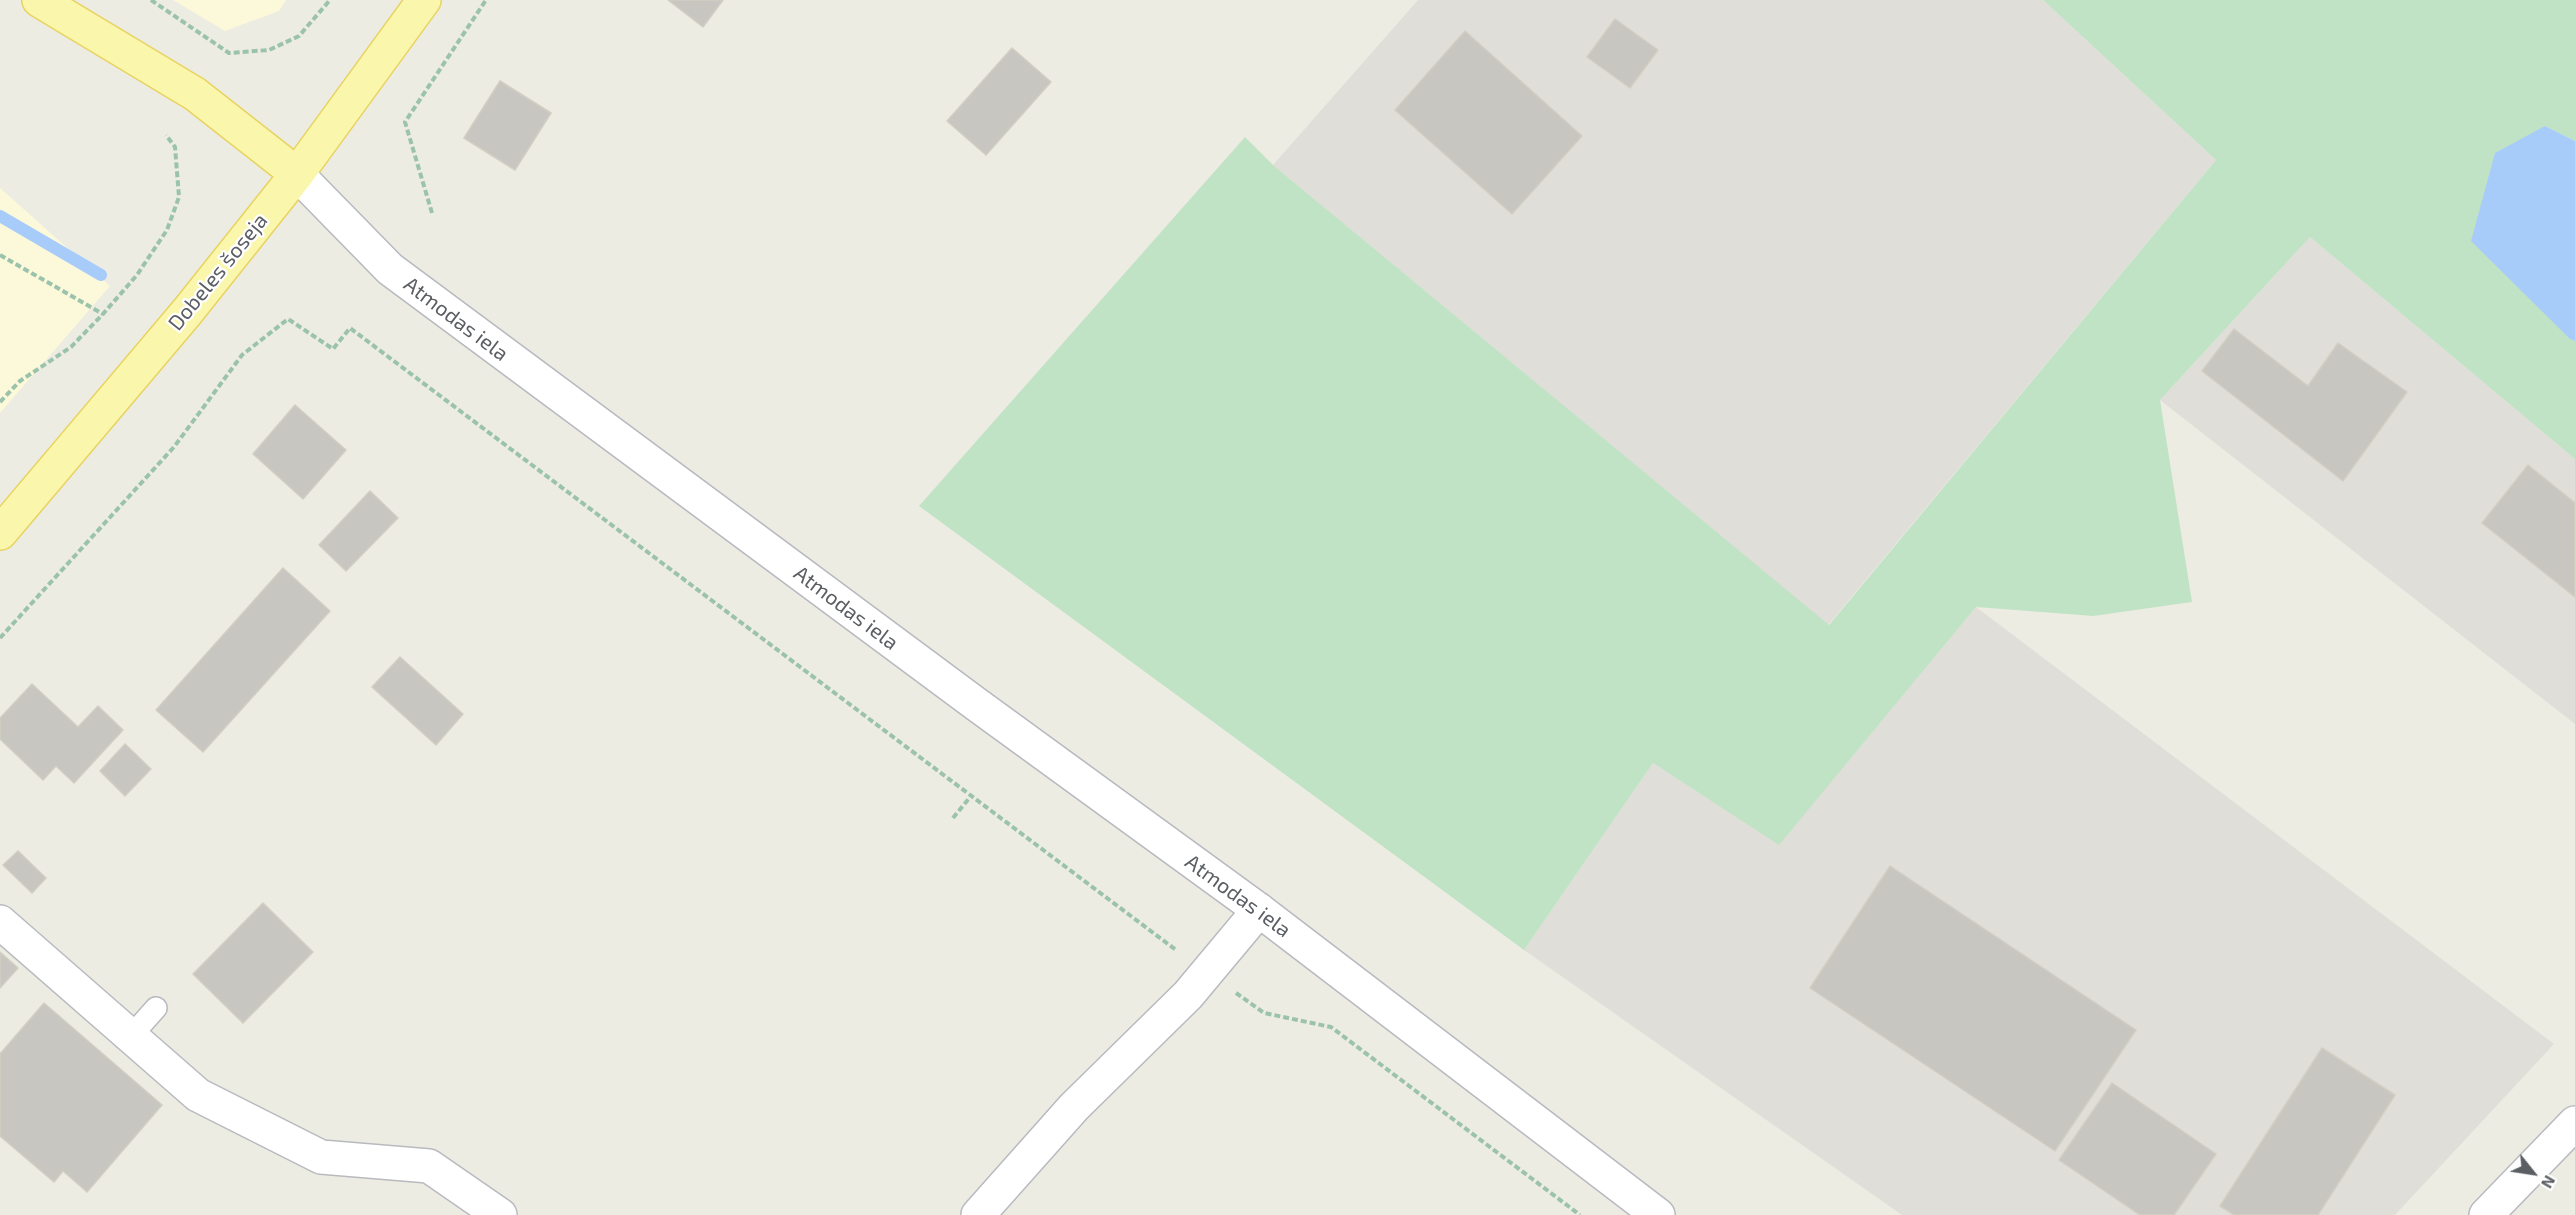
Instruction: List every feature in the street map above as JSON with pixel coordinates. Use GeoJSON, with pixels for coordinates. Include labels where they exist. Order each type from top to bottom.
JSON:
{"type":"FeatureCollection","features":[{"type":"Feature","properties":{"kind":"main road","name":"Atmodas iela"},"geometry":{"type":"LineString","coordinates":[[39,0],[195,94],[297,174],[390,269],[966,697],[1259,910],[1658,1215]]}},
{"type":"Feature","properties":{"kind":"main road","name":"Dobeles šoseja"},"geometry":{"type":"LineString","coordinates":[[0,533],[187,312],[297,174],[424,0]]}},
{"type":"Feature","properties":{"kind":"main road"},"geometry":{"type":"LineString","coordinates":[[978,1215],[1074,1107],[1154,1030],[1207,973],[1259,910]]}},
{"type":"Feature","properties":{"kind":"main road"},"geometry":{"type":"LineString","coordinates":[[0,921],[198,1095],[321,1157],[429,1166],[500,1215]]}},
{"type":"Feature","properties":{"kind":"main road"},"geometry":{"type":"LineString","coordinates":[[2486,1215],[2575,1124]]}},
{"type":"Feature","properties":{"kind":"lane"},"geometry":{"type":"LineString","coordinates":[[131,1036],[156,1008]]}},
{"type":"Feature","properties":{"kind":"path"},"geometry":{"type":"LineString","coordinates":[[151,0],[229,53],[269,50],[299,36],[330,0]]}},
{"type":"Feature","properties":{"kind":"path"},"geometry":{"type":"LineString","coordinates":[[432,213],[405,122],[486,0]]}},
{"type":"Feature","properties":{"kind":"path"},"geometry":{"type":"LineString","coordinates":[[0,402],[20,381],[71,347],[137,275],[161,239],[180,197],[175,147],[165,135]]}},
{"type":"Feature","properties":{"kind":"path"},"geometry":{"type":"LineString","coordinates":[[0,255],[103,314]]}},
{"type":"Feature","properties":{"kind":"path"},"geometry":{"type":"LineString","coordinates":[[0,638],[174,447],[242,355],[288,319],[333,349],[350,328],[1207,973],[1264,1012],[1331,1027],[1580,1215]]}},
{"type":"Feature","properties":{"kind":"path"},"geometry":{"type":"LineString","coordinates":[[953,818],[971,796]]}},
{"type":"Feature","properties":{"kind":"shaded area"},"geometry":{"type":"Polygon","coordinates":[[[173,0],[286,0],[279,11],[225,31],[173,0]]]}},
{"type":"Feature","properties":{"kind":"shaded area"},"geometry":{"type":"Polygon","coordinates":[[[1418,0],[2043,0],[2216,160],[1828,625],[1273,165],[1418,0]]]}},
{"type":"Feature","properties":{"kind":"shaded area"},"geometry":{"type":"Polygon","coordinates":[[[0,188],[110,286],[0,413],[0,188]]]}},
{"type":"Feature","properties":{"kind":"shaded area"},"geometry":{"type":"Polygon","coordinates":[[[2310,237],[2575,459],[2575,724],[2160,400],[2310,237]]]}},
{"type":"Feature","properties":{"kind":"shaded area"},"geometry":{"type":"Polygon","coordinates":[[[1976,607],[2554,1044],[2395,1215],[1902,1215],[1524,950],[1653,763],[1779,844],[1976,607]]]}},
{"type":"Feature","properties":{"kind":"green space"},"geometry":{"type":"Polygon","coordinates":[[[2043,0],[2575,0],[2575,141],[2545,126],[2570,339],[2575,341],[2575,459],[2310,237],[2160,400],[2192,602],[2093,616],[1976,607],[1779,845],[1653,763],[1524,950],[919,506],[1245,137],[1273,165],[1829,625],[2216,160],[2043,0]]]}},
{"type":"Feature","properties":{"kind":"water"},"geometry":{"type":"Polygon","coordinates":[[[2545,126],[2575,141],[2575,341],[2570,339],[2471,241],[2495,153],[2545,126]]]}},
{"type":"Feature","properties":{"kind":"building"},"geometry":{"type":"Polygon","coordinates":[[[668,0],[723,0],[703,27],[668,0]]]}},
{"type":"Feature","properties":{"kind":"building"},"geometry":{"type":"Polygon","coordinates":[[[1615,19],[1658,50],[1630,88],[1587,57],[1615,19]]]}},
{"type":"Feature","properties":{"kind":"building"},"geometry":{"type":"Polygon","coordinates":[[[1465,31],[1582,136],[1512,214],[1395,110],[1465,31]]]}},
{"type":"Feature","properties":{"kind":"building"},"geometry":{"type":"Polygon","coordinates":[[[1012,48],[1051,82],[986,155],[947,121],[1012,48]]]}},
{"type":"Feature","properties":{"kind":"building"},"geometry":{"type":"Polygon","coordinates":[[[500,81],[551,113],[515,170],[464,138],[500,81]]]}},
{"type":"Feature","properties":{"kind":"building"},"geometry":{"type":"Polygon","coordinates":[[[2234,329],[2308,386],[2338,343],[2407,392],[2343,481],[2202,371],[2234,329]]]}},
{"type":"Feature","properties":{"kind":"building"},"geometry":{"type":"Polygon","coordinates":[[[295,405],[346,450],[303,499],[253,454],[295,405]]]}},
{"type":"Feature","properties":{"kind":"building"},"geometry":{"type":"Polygon","coordinates":[[[2528,465],[2575,503],[2575,597],[2482,523],[2528,465]]]}},
{"type":"Feature","properties":{"kind":"building"},"geometry":{"type":"Polygon","coordinates":[[[370,491],[398,518],[346,571],[319,545],[370,491]]]}},
{"type":"Feature","properties":{"kind":"building"},"geometry":{"type":"Polygon","coordinates":[[[283,568],[330,611],[203,752],[156,710],[283,568]]]}},
{"type":"Feature","properties":{"kind":"building"},"geometry":{"type":"Polygon","coordinates":[[[400,657],[463,714],[436,745],[372,687],[400,657]]]}},
{"type":"Feature","properties":{"kind":"building"},"geometry":{"type":"Polygon","coordinates":[[[32,684],[78,727],[98,706],[123,730],[74,783],[56,766],[43,780],[0,739],[0,718],[32,684]]]}},
{"type":"Feature","properties":{"kind":"building"},"geometry":{"type":"Polygon","coordinates":[[[125,744],[151,769],[125,796],[100,771],[125,744]]]}},
{"type":"Feature","properties":{"kind":"building"},"geometry":{"type":"Polygon","coordinates":[[[18,851],[46,878],[32,893],[3,865],[18,851]]]}},
{"type":"Feature","properties":{"kind":"building"},"geometry":{"type":"Polygon","coordinates":[[[1890,866],[2136,1030],[2055,1151],[1810,988],[1890,866]]]}},
{"type":"Feature","properties":{"kind":"building"},"geometry":{"type":"Polygon","coordinates":[[[263,903],[313,952],[243,1023],[193,974],[263,903]]]}},
{"type":"Feature","properties":{"kind":"building"},"geometry":{"type":"Polygon","coordinates":[[[0,952],[18,968],[0,988],[0,952]]]}},
{"type":"Feature","properties":{"kind":"building"},"geometry":{"type":"Polygon","coordinates":[[[44,1003],[162,1105],[87,1192],[63,1171],[54,1182],[0,1136],[0,1054],[44,1003]]]}},
{"type":"Feature","properties":{"kind":"building"},"geometry":{"type":"Polygon","coordinates":[[[2322,1048],[2395,1095],[2318,1215],[2234,1215],[2220,1206],[2322,1048]]]}},
{"type":"Feature","properties":{"kind":"building"},"geometry":{"type":"Polygon","coordinates":[[[2112,1083],[2216,1154],[2174,1215],[2140,1215],[2059,1160],[2112,1083]]]}},
{"type":"Feature","properties":{"kind":"waterway"},"geometry":{"type":"LineString","coordinates":[[0,216],[101,275]]}}]}
